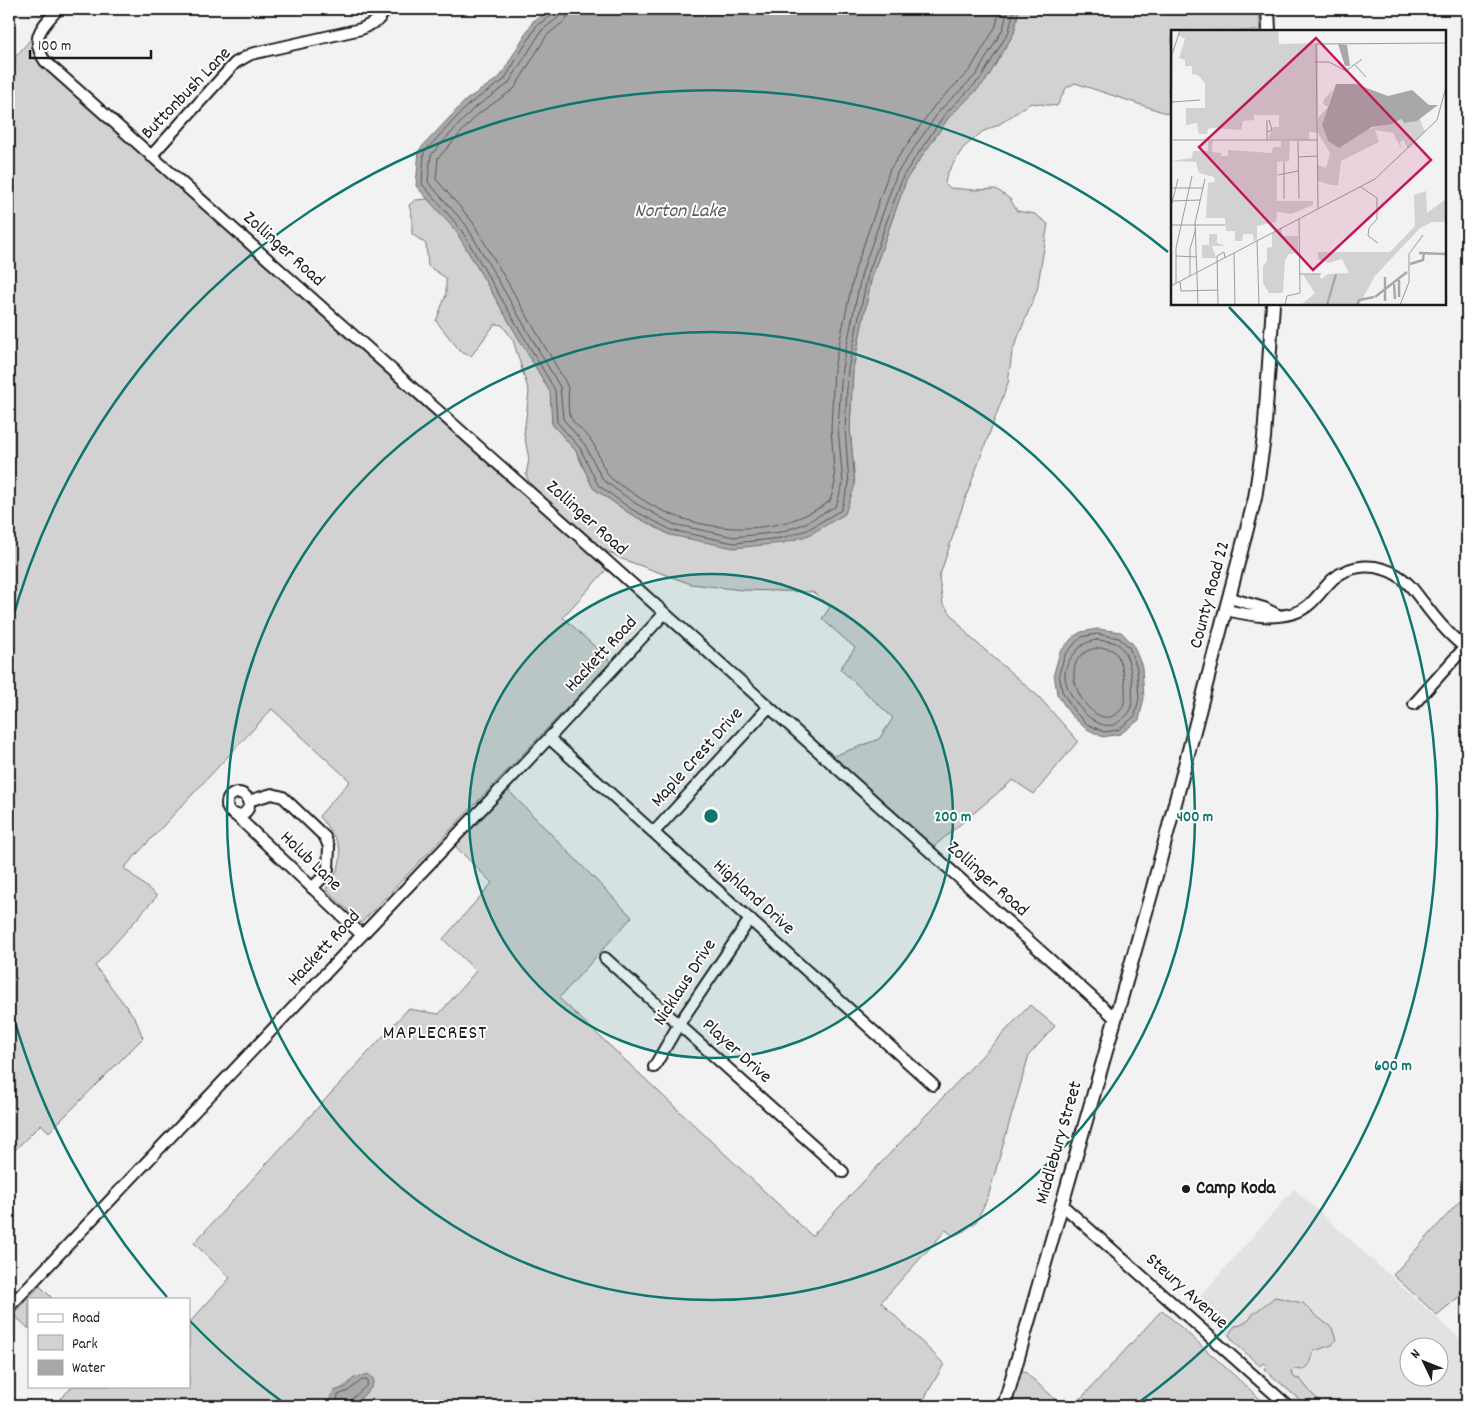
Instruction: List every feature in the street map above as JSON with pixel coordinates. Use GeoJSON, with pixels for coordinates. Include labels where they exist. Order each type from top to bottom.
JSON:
{"type":"FeatureCollection","features":[{"type":"Feature","properties":{"kind":"main road"},"geometry":{"type":"LineString","coordinates":[[1268,9],[1268,30]]}},
{"type":"Feature","properties":{"kind":"main road","name":"County Road 22"},"geometry":{"type":"LineString","coordinates":[[1152,891],[1255,498],[1266,411],[1273,305]]}},
{"type":"Feature","properties":{"kind":"main road","name":"Middlebury Street"},"geometry":{"type":"LineString","coordinates":[[1004,1406],[1152,891]]}},
{"type":"Feature","properties":{"kind":"street","name":"Zollinger Road"},"geometry":{"type":"LineString","coordinates":[[58,9],[44,24],[38,34],[37,45],[45,61],[1115,1018]]}},
{"type":"Feature","properties":{"kind":"street","name":"Buttonbush Lane"},"geometry":{"type":"LineString","coordinates":[[151,156],[235,63],[251,54],[361,29],[377,21],[387,9]]}},
{"type":"Feature","properties":{"kind":"street"},"geometry":{"type":"LineString","coordinates":[[1228,604],[1262,618],[1293,614],[1312,604],[1333,579],[1342,572],[1363,566],[1381,567],[1408,582],[1424,603],[1466,648],[1414,704]]}},
{"type":"Feature","properties":{"kind":"street","name":"Hackett Road"},"geometry":{"type":"LineString","coordinates":[[9,1307],[549,738],[664,614]]}},
{"type":"Feature","properties":{"kind":"street","name":"Maple Crest Drive"},"geometry":{"type":"LineString","coordinates":[[654,832],[768,708]]}},
{"type":"Feature","properties":{"kind":"street","name":"Highland Drive"},"geometry":{"type":"LineString","coordinates":[[549,738],[933,1084]]}},
{"type":"Feature","properties":{"kind":"street"},"geometry":{"type":"LineString","coordinates":[[239,793],[246,796],[249,807],[245,813],[234,814],[230,812],[227,806],[230,797],[239,793]]}},
{"type":"Feature","properties":{"kind":"street"},"geometry":{"type":"LineString","coordinates":[[248,801],[272,794],[283,797],[325,837],[329,847],[328,869],[312,888]]}},
{"type":"Feature","properties":{"kind":"street","name":"Holub Lane"},"geometry":{"type":"LineString","coordinates":[[234,814],[362,935]]}},
{"type":"Feature","properties":{"kind":"street","name":"Nicklaus Drive"},"geometry":{"type":"LineString","coordinates":[[654,1067],[679,1024],[750,920]]}},
{"type":"Feature","properties":{"kind":"street","name":"Player Drive"},"geometry":{"type":"LineString","coordinates":[[605,958],[843,1172]]}},
{"type":"Feature","properties":{"kind":"street","name":"Steury Avenue"},"geometry":{"type":"LineString","coordinates":[[1061,1204],[1288,1406]]}},
{"type":"Feature","properties":{"kind":"shaded area"},"geometry":{"type":"Polygon","coordinates":[[[1294,1189],[1467,1345],[1467,1406],[1284,1406],[1293,1396],[1265,1369],[1267,1366],[1263,1362],[1260,1365],[1193,1305],[1294,1189]]]}},
{"type":"Feature","properties":{"kind":"green space"},"geometry":{"type":"Polygon","coordinates":[[[1019,9],[1260,9],[1260,30],[1171,30],[1171,80],[1168,91],[1171,93],[1171,115],[1075,83],[1066,88],[1057,106],[1031,103],[998,125],[982,132],[963,148],[947,174],[945,183],[950,188],[996,189],[1010,199],[1017,211],[1035,214],[1048,224],[1037,290],[1012,352],[1008,383],[964,502],[939,578],[943,604],[970,637],[1039,697],[1078,741],[1034,794],[1013,780],[932,848],[831,757],[879,739],[893,718],[840,669],[855,648],[822,619],[830,607],[813,592],[742,590],[691,584],[622,559],[597,546],[533,490],[526,475],[529,459],[524,434],[529,392],[513,340],[502,325],[495,324],[471,356],[461,352],[436,321],[446,295],[446,278],[428,266],[426,244],[412,234],[412,215],[409,205],[415,200],[428,199],[456,231],[551,393],[552,424],[576,451],[593,488],[629,513],[670,535],[855,485],[850,428],[853,369],[872,276],[907,178],[949,117],[985,82],[1014,33],[1019,9]]]}},
{"type":"Feature","properties":{"kind":"green space"},"geometry":{"type":"Polygon","coordinates":[[[44,24],[40,53],[546,508],[607,569],[563,617],[611,662],[361,923],[326,889],[338,868],[340,851],[333,835],[319,816],[350,781],[272,709],[124,868],[157,896],[95,966],[135,1018],[143,1038],[49,1132],[41,1124],[9,1156],[9,64],[44,24]]]}},
{"type":"Feature","properties":{"kind":"green space"},"geometry":{"type":"Polygon","coordinates":[[[508,790],[632,917],[559,998],[812,1236],[1030,1005],[1055,1026],[1029,1055],[988,1197],[976,1222],[953,1236],[946,1230],[881,1302],[944,1364],[920,1406],[352,1406],[371,1388],[354,1378],[331,1396],[331,1404],[333,1406],[53,1406],[71,1388],[190,1388],[190,1322],[230,1278],[194,1243],[408,1009],[439,1014],[476,971],[443,939],[492,883],[455,846],[508,790]]]}},
{"type":"Feature","properties":{"kind":"green space"},"geometry":{"type":"Polygon","coordinates":[[[1467,1193],[1467,1290],[1437,1315],[1393,1275],[1467,1193]]]}},
{"type":"Feature","properties":{"kind":"green space"},"geometry":{"type":"Polygon","coordinates":[[[40,1286],[52,1298],[28,1298],[40,1286]]]}},
{"type":"Feature","properties":{"kind":"green space"},"geometry":{"type":"Polygon","coordinates":[[[1275,1297],[1303,1303],[1332,1328],[1336,1340],[1332,1345],[1314,1351],[1309,1364],[1303,1370],[1295,1369],[1291,1371],[1295,1378],[1300,1379],[1325,1406],[1307,1406],[1264,1369],[1266,1366],[1263,1363],[1260,1366],[1229,1335],[1235,1326],[1249,1320],[1253,1314],[1275,1297]]]}},
{"type":"Feature","properties":{"kind":"green space"},"geometry":{"type":"Polygon","coordinates":[[[28,1298],[28,1328],[13,1314],[28,1298]]]}},
{"type":"Feature","properties":{"kind":"green space"},"geometry":{"type":"Polygon","coordinates":[[[1162,1310],[1268,1406],[1074,1406],[1162,1310]]]}},
{"type":"Feature","properties":{"kind":"green space"},"geometry":{"type":"Polygon","coordinates":[[[1016,1364],[1063,1406],[1004,1406],[1016,1364]]]}},
{"type":"Feature","properties":{"kind":"water","name":"Norton Lake"},"geometry":{"type":"Polygon","coordinates":[[[553,9],[1019,9],[1014,33],[985,82],[949,117],[907,178],[872,276],[853,369],[850,428],[855,485],[845,514],[809,535],[783,543],[734,548],[670,535],[629,513],[593,488],[576,451],[552,424],[550,392],[456,231],[416,186],[419,150],[466,100],[500,77],[533,21],[553,9]]]}},
{"type":"Feature","properties":{"kind":"water"},"geometry":{"type":"Polygon","coordinates":[[[1097,629],[1121,632],[1133,644],[1142,667],[1144,698],[1139,720],[1120,734],[1103,737],[1085,728],[1070,714],[1057,694],[1054,673],[1060,652],[1073,637],[1081,632],[1097,629]]]}},
{"type":"Feature","properties":{"kind":"water"},"geometry":{"type":"Polygon","coordinates":[[[368,1374],[374,1381],[371,1388],[352,1406],[333,1406],[331,1404],[331,1396],[334,1391],[346,1387],[354,1378],[368,1374]]]}},
{"type":"Feature","properties":{"kind":"place","name":"Camp Koda"},"geometry":{"type":"Point","coordinates":[1186,1189]}},
{"type":"Feature","properties":{"kind":"district","name":"MAPLECREST"},"geometry":{"type":"Point","coordinates":[435,1034]}}]}
